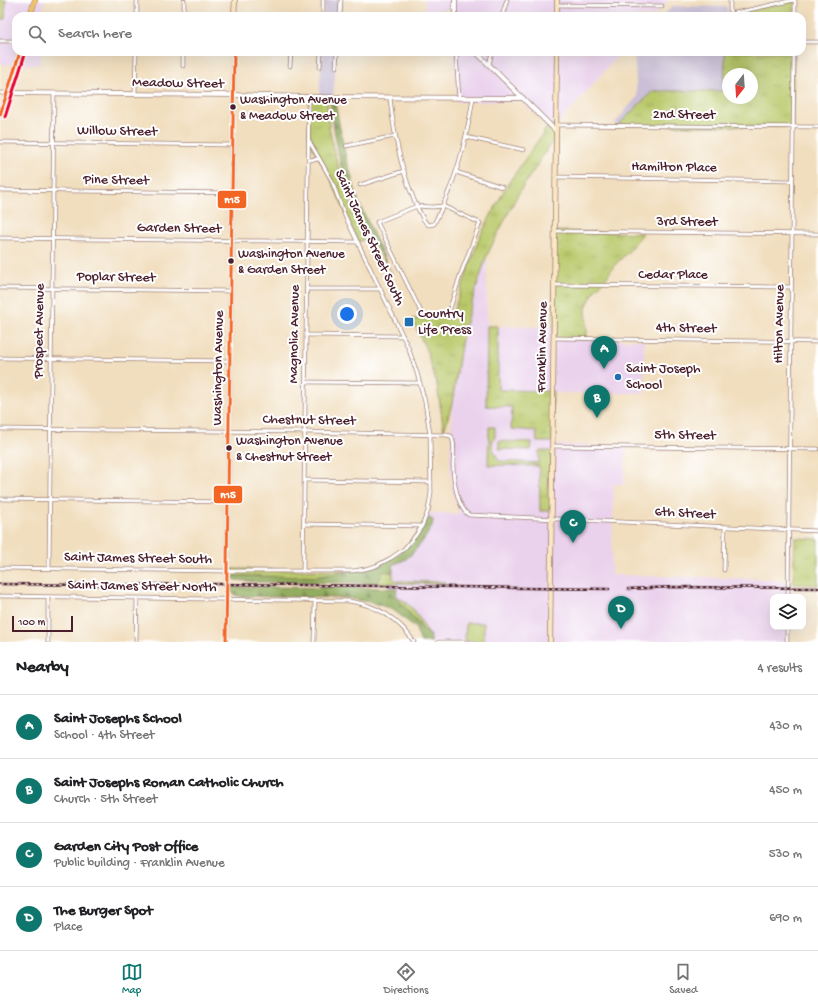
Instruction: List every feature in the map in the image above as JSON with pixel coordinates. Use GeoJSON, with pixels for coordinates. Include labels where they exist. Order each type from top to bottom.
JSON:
{"type":"FeatureCollection","features":[{"type":"Feature","properties":{"kind":"main road"},"geometry":{"type":"LineString","coordinates":[[31,12],[35,0]]}},
{"type":"Feature","properties":{"kind":"main road"},"geometry":{"type":"LineString","coordinates":[[234,12],[235,0]]}},
{"type":"Feature","properties":{"kind":"main road"},"geometry":{"type":"LineString","coordinates":[[0,115],[19,56]]}},
{"type":"Feature","properties":{"kind":"main road","name":"Washington Avenue"},"geometry":{"type":"LineString","coordinates":[[226,642],[234,56]]}},
{"type":"Feature","properties":{"kind":"main road","name":"Franklin Avenue"},"geometry":{"type":"LineString","coordinates":[[550,642],[557,56]]}},
{"type":"Feature","properties":{"kind":"street"},"geometry":{"type":"LineString","coordinates":[[137,0],[137,12]]}},
{"type":"Feature","properties":{"kind":"street"},"geometry":{"type":"LineString","coordinates":[[184,0],[184,12]]}},
{"type":"Feature","properties":{"kind":"street"},"geometry":{"type":"LineString","coordinates":[[323,0],[323,12]]}},
{"type":"Feature","properties":{"kind":"street"},"geometry":{"type":"LineString","coordinates":[[340,12],[342,0]]}},
{"type":"Feature","properties":{"kind":"street"},"geometry":{"type":"LineString","coordinates":[[454,0],[455,12]]}},
{"type":"Feature","properties":{"kind":"street"},"geometry":{"type":"LineString","coordinates":[[503,12],[507,0]]}},
{"type":"Feature","properties":{"kind":"street"},"geometry":{"type":"LineString","coordinates":[[644,0],[644,6]]}},
{"type":"Feature","properties":{"kind":"street"},"geometry":{"type":"LineString","coordinates":[[730,0],[730,12]]}},
{"type":"Feature","properties":{"kind":"street"},"geometry":{"type":"LineString","coordinates":[[739,12],[795,0],[795,12]]}},
{"type":"Feature","properties":{"kind":"street"},"geometry":{"type":"LineString","coordinates":[[557,2],[662,6]]}},
{"type":"Feature","properties":{"kind":"street"},"geometry":{"type":"LineString","coordinates":[[0,41],[12,41]]}},
{"type":"Feature","properties":{"kind":"street"},"geometry":{"type":"LineString","coordinates":[[806,42],[818,42]]}},
{"type":"Feature","properties":{"kind":"street"},"geometry":{"type":"LineString","coordinates":[[135,94],[136,56]]}},
{"type":"Feature","properties":{"kind":"street"},"geometry":{"type":"LineString","coordinates":[[183,56],[183,66]]}},
{"type":"Feature","properties":{"kind":"street"},"geometry":{"type":"LineString","coordinates":[[290,66],[291,56]]}},
{"type":"Feature","properties":{"kind":"street"},"geometry":{"type":"LineString","coordinates":[[320,67],[321,56]]}},
{"type":"Feature","properties":{"kind":"street"},"geometry":{"type":"LineString","coordinates":[[336,67],[337,56]]}},
{"type":"Feature","properties":{"kind":"street"},"geometry":{"type":"LineString","coordinates":[[456,56],[459,98]]}},
{"type":"Feature","properties":{"kind":"street"},"geometry":{"type":"LineString","coordinates":[[480,56],[556,131]]}},
{"type":"Feature","properties":{"kind":"street"},"geometry":{"type":"LineString","coordinates":[[489,65],[491,56]]}},
{"type":"Feature","properties":{"kind":"street","name":"Hilton Avenue"},"geometry":{"type":"LineString","coordinates":[[788,594],[794,56]]}},
{"type":"Feature","properties":{"kind":"street","name":"Meadow Street"},"geometry":{"type":"LineString","coordinates":[[0,93],[390,98],[523,98]]}},
{"type":"Feature","properties":{"kind":"street","name":"Prospect Avenue"},"geometry":{"type":"LineString","coordinates":[[49,568],[54,93]]}},
{"type":"Feature","properties":{"kind":"street","name":"Magnolia Avenue"},"geometry":{"type":"LineString","coordinates":[[304,571],[309,97]]}},
{"type":"Feature","properties":{"kind":"street"},"geometry":{"type":"LineString","coordinates":[[390,98],[395,136],[404,171],[417,206],[427,225],[434,224],[449,192],[466,137],[472,98]]}},
{"type":"Feature","properties":{"kind":"street","name":"2nd Street"},"geometry":{"type":"LineString","coordinates":[[550,125],[818,127]]}},
{"type":"Feature","properties":{"kind":"street"},"geometry":{"type":"LineString","coordinates":[[346,146],[395,136]]}},
{"type":"Feature","properties":{"kind":"street"},"geometry":{"type":"LineString","coordinates":[[466,137],[524,150]]}},
{"type":"Feature","properties":{"kind":"street","name":"Saint James Street South"},"geometry":{"type":"LineString","coordinates":[[0,568],[353,571],[376,566],[390,559],[404,549],[416,535],[422,526],[430,504],[432,482],[428,414],[420,383],[403,336],[345,216],[330,179],[309,141]]}},
{"type":"Feature","properties":{"kind":"street","name":"Willow Street"},"geometry":{"type":"LineString","coordinates":[[0,142],[233,145]]}},
{"type":"Feature","properties":{"kind":"street"},"geometry":{"type":"LineString","coordinates":[[309,160],[319,159]]}},
{"type":"Feature","properties":{"kind":"street"},"geometry":{"type":"LineString","coordinates":[[360,185],[404,171]]}},
{"type":"Feature","properties":{"kind":"street"},"geometry":{"type":"LineString","coordinates":[[456,172],[502,187]]}},
{"type":"Feature","properties":{"kind":"street","name":"Hamilton Place"},"geometry":{"type":"LineString","coordinates":[[556,177],[792,181]]}},
{"type":"Feature","properties":{"kind":"street","name":"Pine Street"},"geometry":{"type":"LineString","coordinates":[[0,190],[232,193]]}},
{"type":"Feature","properties":{"kind":"street"},"geometry":{"type":"LineString","coordinates":[[417,206],[443,206],[480,223],[460,276],[448,315],[423,316],[377,222],[417,206]]}},
{"type":"Feature","properties":{"kind":"street","name":"3rd Street"},"geometry":{"type":"LineString","coordinates":[[555,231],[818,234]]}},
{"type":"Feature","properties":{"kind":"street","name":"Garden Street"},"geometry":{"type":"LineString","coordinates":[[0,238],[358,242]]}},
{"type":"Feature","properties":{"kind":"street","name":"Cedar Place"},"geometry":{"type":"LineString","coordinates":[[554,285],[792,287]]}},
{"type":"Feature","properties":{"kind":"street","name":"Poplar Street"},"geometry":{"type":"LineString","coordinates":[[0,288],[231,291]]}},
{"type":"Feature","properties":{"kind":"street"},"geometry":{"type":"LineString","coordinates":[[307,288],[381,290]]}},
{"type":"Feature","properties":{"kind":"street"},"geometry":{"type":"LineString","coordinates":[[306,335],[403,336]]}},
{"type":"Feature","properties":{"kind":"street","name":"4th Street"},"geometry":{"type":"LineString","coordinates":[[554,338],[818,342]]}},
{"type":"Feature","properties":{"kind":"street"},"geometry":{"type":"LineString","coordinates":[[0,358],[230,361]]}},
{"type":"Feature","properties":{"kind":"street"},"geometry":{"type":"LineString","coordinates":[[306,382],[420,383]]}},
{"type":"Feature","properties":{"kind":"street","name":"Chestnut Street"},"geometry":{"type":"LineString","coordinates":[[0,429],[448,435],[451,436],[453,440],[453,469],[455,483],[461,504],[467,514],[551,518]]}},
{"type":"Feature","properties":{"kind":"street","name":"5th Street"},"geometry":{"type":"LineString","coordinates":[[552,446],[818,449]]}},
{"type":"Feature","properties":{"kind":"street"},"geometry":{"type":"LineString","coordinates":[[305,480],[432,482]]}},
{"type":"Feature","properties":{"kind":"street"},"geometry":{"type":"LineString","coordinates":[[0,499],[227,502]]}},
{"type":"Feature","properties":{"kind":"street","name":"6th Street"},"geometry":{"type":"LineString","coordinates":[[551,518],[818,531]]}},
{"type":"Feature","properties":{"kind":"street"},"geometry":{"type":"LineString","coordinates":[[304,524],[422,526]]}},
{"type":"Feature","properties":{"kind":"street"},"geometry":{"type":"LineString","coordinates":[[724,570],[725,527]]}},
{"type":"Feature","properties":{"kind":"street","name":"Saint James Street North"},"geometry":{"type":"LineString","coordinates":[[0,596],[349,601],[368,605],[386,614],[398,623],[414,642]]}},
{"type":"Feature","properties":{"kind":"street"},"geometry":{"type":"LineString","coordinates":[[48,597],[48,642]]}},
{"type":"Feature","properties":{"kind":"street"},"geometry":{"type":"LineString","coordinates":[[136,642],[137,598]]}},
{"type":"Feature","properties":{"kind":"street"},"geometry":{"type":"LineString","coordinates":[[314,600],[314,642]]}},
{"type":"Feature","properties":{"kind":"street"},"geometry":{"type":"LineString","coordinates":[[787,630],[787,642]]}},
{"type":"Feature","properties":{"kind":"street"},"geometry":{"type":"LineString","coordinates":[[438,642],[469,642]]}},
{"type":"Feature","properties":{"kind":"shaded area"},"geometry":{"type":"Polygon","coordinates":[[[6,0],[44,0],[43,12],[12,12],[12,56],[41,56],[38,65],[0,64],[0,19],[5,19],[6,0]]]}},
{"type":"Feature","properties":{"kind":"shaded area"},"geometry":{"type":"Polygon","coordinates":[[[325,0],[341,0],[340,12],[324,12],[325,0]]]}},
{"type":"Feature","properties":{"kind":"shaded area"},"geometry":{"type":"Polygon","coordinates":[[[425,0],[669,0],[658,12],[452,12],[452,9],[425,10],[425,0]]]}},
{"type":"Feature","properties":{"kind":"shaded area"},"geometry":{"type":"Polygon","coordinates":[[[672,6],[727,7],[727,12],[667,12],[672,6]]]}},
{"type":"Feature","properties":{"kind":"shaded area"},"geometry":{"type":"Polygon","coordinates":[[[322,56],[337,56],[333,97],[319,97],[322,56]]]}},
{"type":"Feature","properties":{"kind":"shaded area"},"geometry":{"type":"Polygon","coordinates":[[[454,56],[617,56],[557,125],[548,126],[521,101],[457,102],[454,56]]]}},
{"type":"Feature","properties":{"kind":"shaded area"},"geometry":{"type":"Polygon","coordinates":[[[634,56],[725,56],[725,68],[722,68],[722,91],[653,91],[618,125],[614,124],[637,97],[634,56]]]}},
{"type":"Feature","properties":{"kind":"shaded area"},"geometry":{"type":"Polygon","coordinates":[[[487,255],[487,326],[553,327],[553,339],[644,340],[645,393],[553,393],[553,445],[626,446],[624,484],[614,484],[611,575],[767,579],[793,584],[793,592],[787,592],[787,594],[770,594],[770,630],[787,630],[787,642],[421,642],[415,627],[392,609],[386,607],[389,560],[400,553],[417,533],[427,513],[459,514],[453,493],[450,464],[452,404],[462,339],[487,255]]]}},
{"type":"Feature","properties":{"kind":"green space"},"geometry":{"type":"Polygon","coordinates":[[[0,0],[6,0],[5,19],[0,19],[0,0]]]}},
{"type":"Feature","properties":{"kind":"green space"},"geometry":{"type":"Polygon","coordinates":[[[795,0],[794,12],[741,12],[795,0]]]}},
{"type":"Feature","properties":{"kind":"green space"},"geometry":{"type":"Polygon","coordinates":[[[725,56],[794,56],[792,127],[618,125],[653,91],[722,91],[722,104],[758,104],[758,68],[725,68],[725,56]]]}},
{"type":"Feature","properties":{"kind":"green space"},"geometry":{"type":"Polygon","coordinates":[[[309,97],[327,97],[330,132],[337,163],[345,189],[367,238],[358,242],[331,179],[311,145],[309,134],[309,97]]]}},
{"type":"Feature","properties":{"kind":"green space"},"geometry":{"type":"Polygon","coordinates":[[[331,97],[333,97],[335,103],[345,154],[359,203],[392,274],[375,246],[357,209],[341,166],[330,103],[331,97]]]}},
{"type":"Feature","properties":{"kind":"green space"},"geometry":{"type":"Polygon","coordinates":[[[555,125],[555,137],[517,196],[487,255],[467,318],[462,339],[452,404],[444,431],[437,385],[427,352],[412,319],[451,318],[480,236],[507,185],[548,126],[555,125]]]}},
{"type":"Feature","properties":{"kind":"green space"},"geometry":{"type":"Polygon","coordinates":[[[554,231],[643,233],[630,250],[613,267],[605,280],[595,290],[586,307],[587,339],[553,339],[554,231]]]}},
{"type":"Feature","properties":{"kind":"green space"},"geometry":{"type":"Polygon","coordinates":[[[487,326],[498,326],[498,390],[553,391],[552,442],[537,442],[536,431],[511,429],[512,407],[486,406],[487,326]]]}},
{"type":"Feature","properties":{"kind":"green space"},"geometry":{"type":"Polygon","coordinates":[[[489,427],[495,427],[495,437],[492,442],[492,447],[499,461],[539,463],[539,451],[552,451],[551,511],[540,511],[539,466],[488,465],[489,427]]]}},
{"type":"Feature","properties":{"kind":"green space"},"geometry":{"type":"Polygon","coordinates":[[[499,441],[532,442],[531,450],[499,449],[499,441]]]}},
{"type":"Feature","properties":{"kind":"green space"},"geometry":{"type":"Polygon","coordinates":[[[429,518],[433,520],[430,529],[414,552],[406,559],[394,564],[391,573],[385,571],[383,572],[377,583],[257,582],[235,580],[232,578],[236,576],[315,577],[371,568],[400,553],[417,533],[425,519],[429,518]]]}},
{"type":"Feature","properties":{"kind":"green space"},"geometry":{"type":"Polygon","coordinates":[[[795,538],[818,539],[818,585],[793,584],[795,538]]]}},
{"type":"Feature","properties":{"kind":"green space"},"geometry":{"type":"Polygon","coordinates":[[[233,569],[353,571],[315,577],[236,576],[232,578],[233,569]]]}},
{"type":"Feature","properties":{"kind":"green space"},"geometry":{"type":"Polygon","coordinates":[[[393,569],[393,578],[396,581],[445,582],[446,584],[374,583],[377,583],[383,572],[392,572],[393,569]]]}},
{"type":"Feature","properties":{"kind":"green space"},"geometry":{"type":"Polygon","coordinates":[[[235,587],[397,588],[396,596],[423,630],[430,636],[432,642],[421,642],[415,627],[392,609],[370,602],[346,598],[238,596],[231,591],[231,589],[235,587]]]}},
{"type":"Feature","properties":{"kind":"green space"},"geometry":{"type":"Polygon","coordinates":[[[396,596],[406,602],[414,610],[430,636],[406,609],[396,596]]]}},
{"type":"Feature","properties":{"kind":"green space"},"geometry":{"type":"Polygon","coordinates":[[[466,623],[484,623],[484,641],[465,641],[466,623]]]}},
{"type":"Feature","properties":{"kind":"railway"},"geometry":{"type":"LineString","coordinates":[[0,584],[220,584],[609,589]]}},
{"type":"Feature","properties":{"kind":"railway"},"geometry":{"type":"LineString","coordinates":[[628,589],[674,587],[818,588]]}},
{"type":"Feature","properties":{"kind":"transit line","name":"n15"},"geometry":{"type":"LineString","coordinates":[[0,115],[19,56]]}},
{"type":"Feature","properties":{"kind":"transit line"},"geometry":{"type":"LineString","coordinates":[[5,117],[24,56]]}},
{"type":"Feature","properties":{"kind":"transit line","name":"n15"},"geometry":{"type":"LineString","coordinates":[[226,642],[234,56]]}},
{"type":"Feature","properties":{"kind":"place","name":"Washington Avenue & Meadow Street"},"geometry":{"type":"Point","coordinates":[233,107]}},
{"type":"Feature","properties":{"kind":"place","name":"Washington Avenue & Garden Street"},"geometry":{"type":"Point","coordinates":[231,261]}},
{"type":"Feature","properties":{"kind":"place","name":"Country Life Press"},"geometry":{"type":"Point","coordinates":[409,322]}},
{"type":"Feature","properties":{"kind":"place","name":"Saint Josephs School"},"geometry":{"type":"Point","coordinates":[604,369]}},
{"type":"Feature","properties":{"kind":"place","name":"Saint Joseph School"},"geometry":{"type":"Point","coordinates":[618,377]}},
{"type":"Feature","properties":{"kind":"place","name":"Saint Josephs Roman Catholic Church"},"geometry":{"type":"Point","coordinates":[597,418]}},
{"type":"Feature","properties":{"kind":"place","name":"Washington Avenue & Chestnut Street"},"geometry":{"type":"Point","coordinates":[229,448]}},
{"type":"Feature","properties":{"kind":"place","name":"Garden City Post Office"},"geometry":{"type":"Point","coordinates":[573,543]}},
{"type":"Feature","properties":{"kind":"place","name":"The Burger Spot"},"geometry":{"type":"Point","coordinates":[621,629]}}]}
